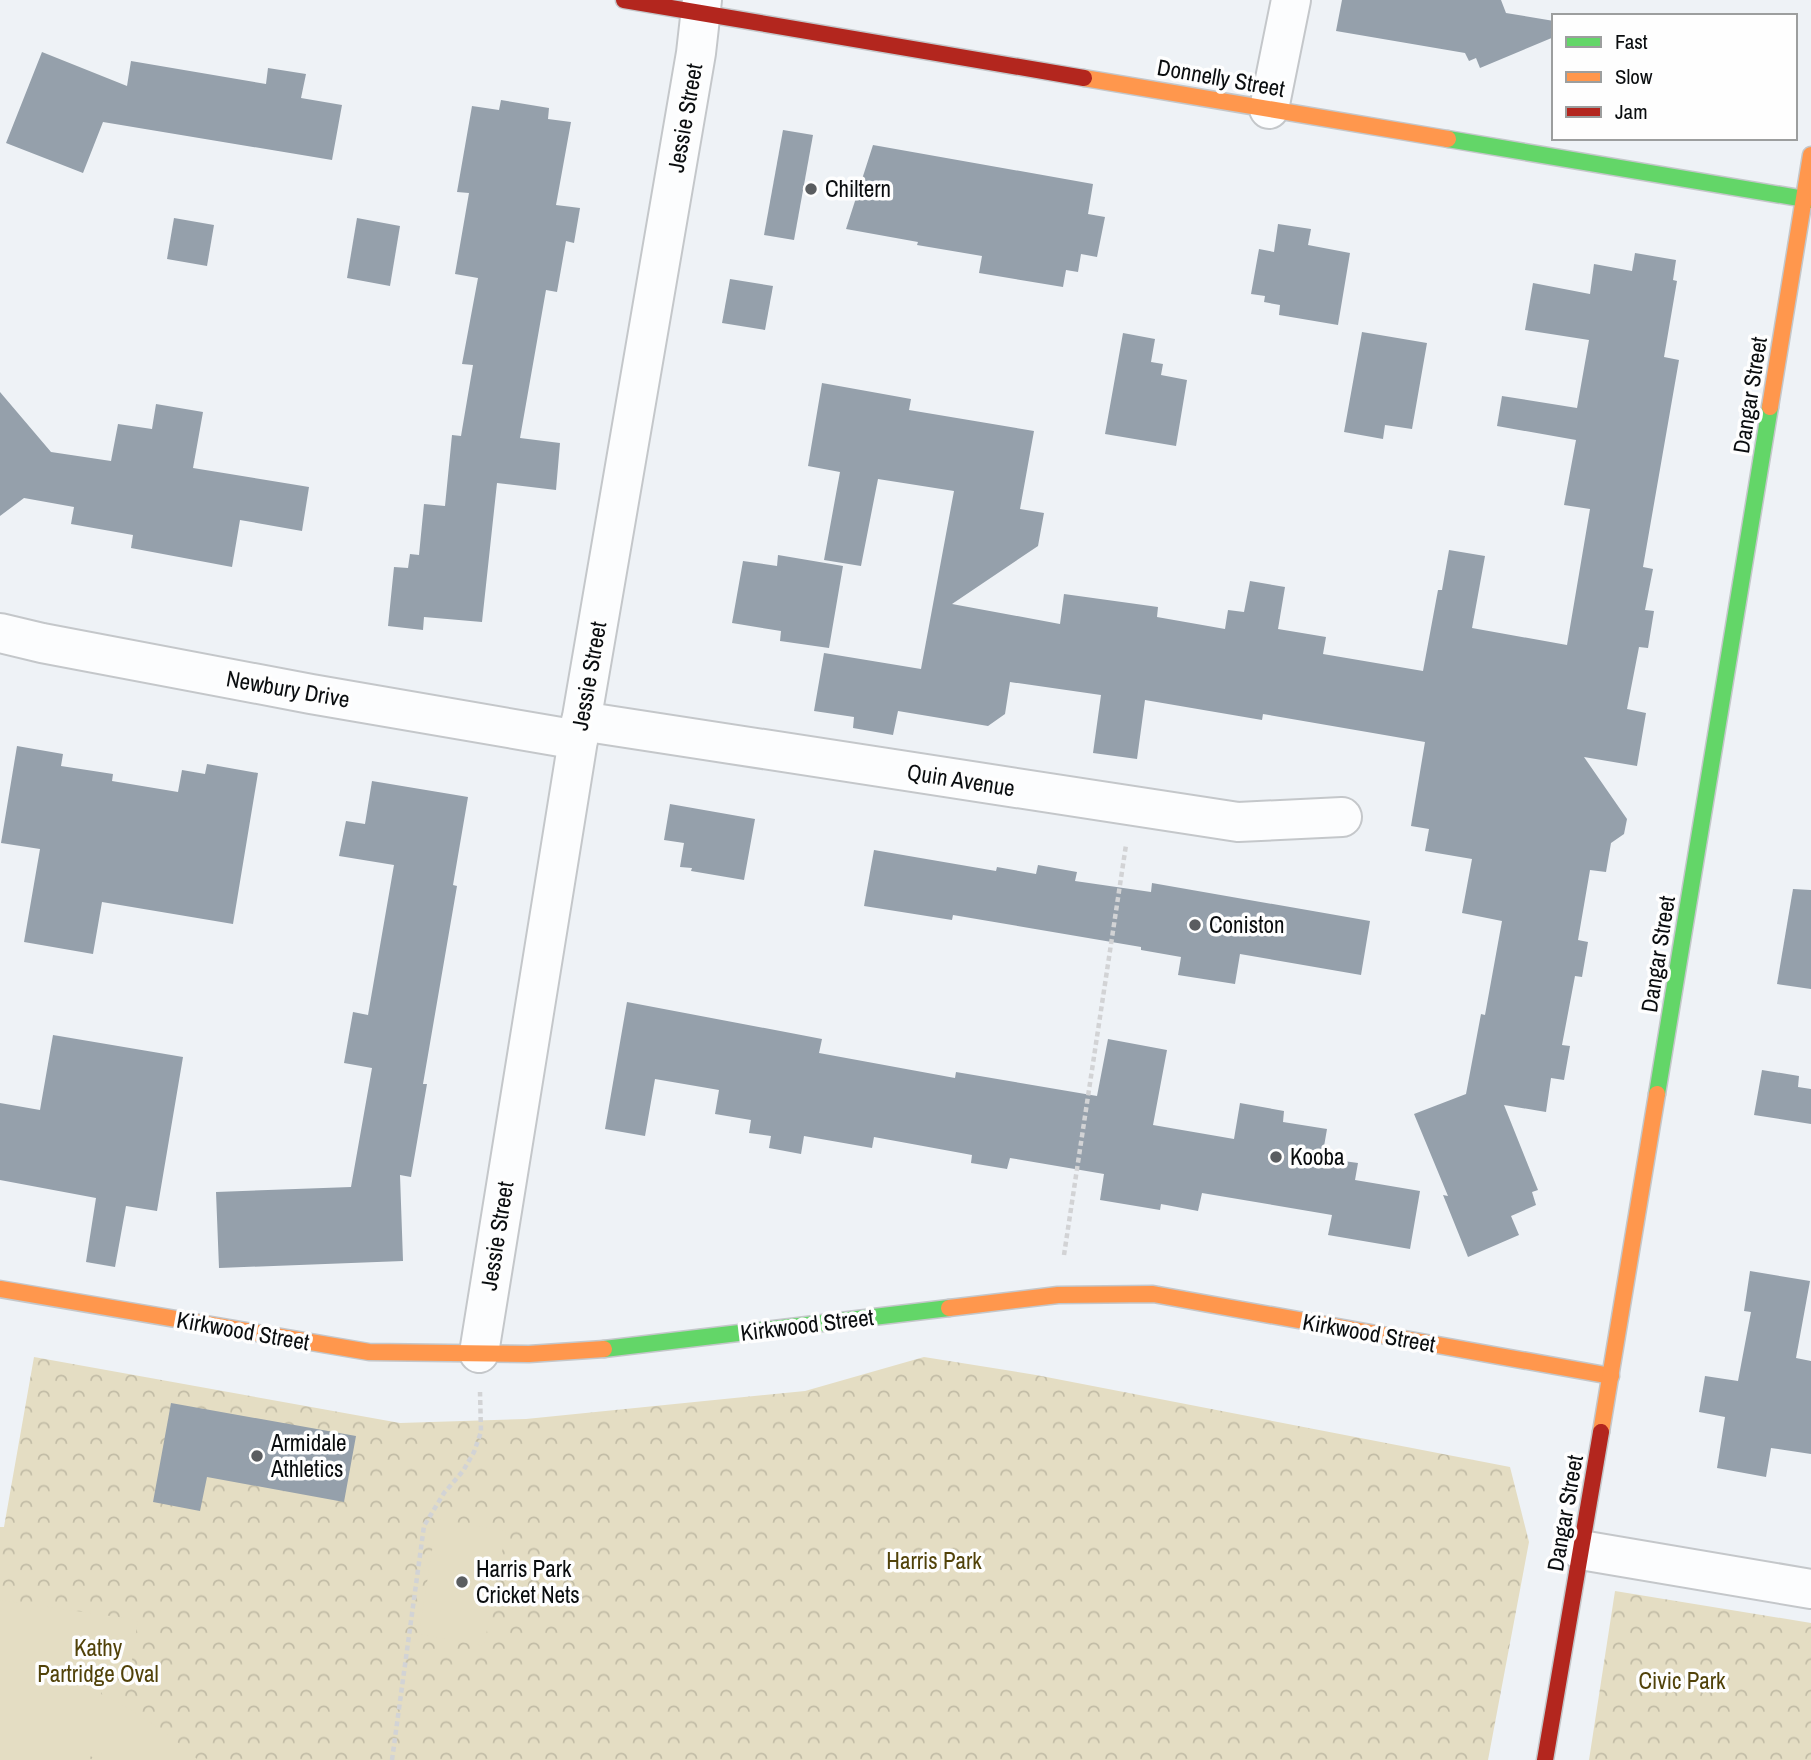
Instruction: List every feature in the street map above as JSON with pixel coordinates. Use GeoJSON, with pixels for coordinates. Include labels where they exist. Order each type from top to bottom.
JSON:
{"type":"FeatureCollection","features":[{"type":"Feature","properties":{"kind":"street","name":"Donnelly Street"},"geometry":{"type":"LineString","coordinates":[[624,0],[701,6],[1269,109],[1808,199]]}},
{"type":"Feature","properties":{"kind":"street"},"geometry":{"type":"LineString","coordinates":[[1269,109],[1291,0]]}},
{"type":"Feature","properties":{"kind":"street","name":"Jessie Street"},"geometry":{"type":"LineString","coordinates":[[479,1372],[579,730],[696,54],[701,6]]}},
{"type":"Feature","properties":{"kind":"street","name":"Dangar Street"},"geometry":{"type":"LineString","coordinates":[[1545,1760],[1808,199],[1811,155]]}},
{"type":"Feature","properties":{"kind":"street","name":"Newbury Drive"},"geometry":{"type":"LineString","coordinates":[[0,633],[298,692],[579,730]]}},
{"type":"Feature","properties":{"kind":"street","name":"Quin Avenue"},"geometry":{"type":"LineString","coordinates":[[579,730],[1238,822],[1342,817]]}},
{"type":"Feature","properties":{"kind":"street","name":"Kirkwood Street"},"geometry":{"type":"LineString","coordinates":[[0,1289],[479,1372],[577,1352],[1058,1296],[1153,1294],[1611,1376]]}},
{"type":"Feature","properties":{"kind":"street"},"geometry":{"type":"LineString","coordinates":[[1581,1550],[1811,1589]]}},
{"type":"Feature","properties":{"kind":"path"},"geometry":{"type":"LineString","coordinates":[[1063,1258],[1125,855]]}},
{"type":"Feature","properties":{"kind":"path"},"geometry":{"type":"LineString","coordinates":[[392,1760],[424,1526],[474,1452],[481,1432],[479,1372]]}},
{"type":"Feature","properties":{"kind":"green space","name":"Harris Park"},"geometry":{"type":"Polygon","coordinates":[[[34,1357],[400,1423],[526,1419],[805,1391],[924,1357],[1036,1375],[1510,1467],[1529,1542],[1488,1760],[0,1760],[0,1527],[4,1527],[34,1357]]]}},
{"type":"Feature","properties":{"kind":"green space","name":"Harris Park Cricket Nets"},"geometry":{"type":"Polygon","coordinates":[[[437,1519],[506,1531],[484,1646],[419,1634],[437,1519]]]}},
{"type":"Feature","properties":{"kind":"green space","name":"Civic Park"},"geometry":{"type":"Polygon","coordinates":[[[1615,1591],[1811,1623],[1811,1760],[1589,1760],[1615,1591]]]}},
{"type":"Feature","properties":{"kind":"green space","name":"Kathy Partridge Oval"},"geometry":{"type":"Polygon","coordinates":[[[0,1600],[138,1620],[129,1679],[104,1675],[101,1694],[152,1723],[198,1760],[99,1760],[90,1756],[89,1760],[0,1760],[0,1600]]]}},
{"type":"Feature","properties":{"kind":"building"},"geometry":{"type":"Polygon","coordinates":[[[1342,0],[1501,0],[1506,13],[1552,21],[1552,38],[1480,68],[1476,58],[1469,61],[1465,53],[1336,31],[1342,0]]]}},
{"type":"Feature","properties":{"kind":"building"},"geometry":{"type":"Polygon","coordinates":[[[42,52],[127,86],[131,61],[266,84],[268,68],[306,74],[301,98],[342,105],[332,160],[103,122],[83,173],[6,143],[42,52]]]}},
{"type":"Feature","properties":{"kind":"building"},"geometry":{"type":"Polygon","coordinates":[[[501,100],[549,108],[548,119],[571,122],[556,205],[580,208],[574,243],[566,241],[557,292],[546,290],[520,438],[560,443],[556,490],[497,483],[482,622],[424,617],[423,630],[388,626],[394,567],[408,568],[410,554],[419,555],[424,504],[445,506],[452,435],[461,436],[473,365],[462,364],[478,278],[455,274],[469,193],[457,192],[472,106],[499,110],[501,100]]]}},
{"type":"Feature","properties":{"kind":"building"},"geometry":{"type":"Polygon","coordinates":[[[783,130],[813,135],[794,240],[764,235],[783,130]]]}},
{"type":"Feature","properties":{"kind":"building"},"geometry":{"type":"Polygon","coordinates":[[[873,145],[1093,184],[1088,214],[1105,217],[1097,257],[1081,254],[1078,272],[1066,270],[1063,287],[979,273],[982,256],[846,229],[873,145]]]}},
{"type":"Feature","properties":{"kind":"building"},"geometry":{"type":"Polygon","coordinates":[[[174,218],[214,225],[207,266],[167,259],[174,218]]]}},
{"type":"Feature","properties":{"kind":"building"},"geometry":{"type":"Polygon","coordinates":[[[357,218],[400,226],[390,286],[347,278],[357,218]]]}},
{"type":"Feature","properties":{"kind":"building"},"geometry":{"type":"Polygon","coordinates":[[[1278,224],[1311,229],[1308,245],[1350,253],[1338,325],[1279,315],[1280,305],[1264,302],[1265,296],[1251,294],[1259,249],[1274,252],[1278,224]]]}},
{"type":"Feature","properties":{"kind":"building"},"geometry":{"type":"Polygon","coordinates":[[[1635,253],[1676,260],[1673,280],[1677,281],[1664,357],[1679,360],[1643,567],[1653,569],[1645,610],[1654,611],[1648,648],[1639,647],[1627,709],[1646,713],[1637,766],[1584,757],[1627,819],[1624,834],[1611,843],[1606,872],[1590,870],[1578,940],[1588,942],[1582,977],[1575,976],[1562,1045],[1570,1046],[1564,1080],[1551,1078],[1546,1112],[1504,1105],[1538,1190],[1532,1192],[1536,1205],[1511,1216],[1519,1235],[1468,1257],[1443,1195],[1448,1196],[1414,1114],[1466,1094],[1481,1014],[1485,1015],[1502,921],[1462,913],[1472,859],[1425,851],[1429,829],[1411,826],[1425,742],[1263,714],[1262,720],[1145,700],[1137,759],[1093,753],[1101,695],[1010,682],[1005,714],[988,726],[898,711],[893,735],[853,728],[854,717],[814,711],[824,653],[921,669],[954,491],[878,479],[861,566],[824,560],[840,472],[808,466],[822,383],[911,399],[909,410],[1034,431],[1020,509],[1044,513],[1038,546],[952,604],[1060,624],[1064,594],[1158,607],[1157,617],[1225,629],[1228,610],[1244,612],[1250,581],[1285,587],[1278,629],[1326,637],[1323,654],[1423,671],[1438,590],[1442,590],[1449,550],[1485,556],[1472,628],[1567,645],[1590,509],[1564,505],[1576,440],[1497,426],[1502,396],[1577,408],[1589,340],[1525,330],[1533,283],[1590,294],[1594,264],[1632,271],[1635,253]]]}},
{"type":"Feature","properties":{"kind":"building"},"geometry":{"type":"Polygon","coordinates":[[[730,279],[773,286],[765,330],[722,323],[730,279]]]}},
{"type":"Feature","properties":{"kind":"building"},"geometry":{"type":"Polygon","coordinates":[[[1362,332],[1427,343],[1412,429],[1385,425],[1383,439],[1344,432],[1362,332]]]}},
{"type":"Feature","properties":{"kind":"building"},"geometry":{"type":"Polygon","coordinates":[[[1123,333],[1155,339],[1151,362],[1163,364],[1161,375],[1187,380],[1176,446],[1105,434],[1123,333]]]}},
{"type":"Feature","properties":{"kind":"building"},"geometry":{"type":"Polygon","coordinates":[[[0,392],[51,452],[111,461],[118,424],[152,429],[156,404],[203,412],[193,468],[309,487],[302,531],[240,520],[232,567],[131,548],[133,535],[71,524],[74,507],[24,498],[0,516],[0,392]]]}},
{"type":"Feature","properties":{"kind":"building"},"geometry":{"type":"Polygon","coordinates":[[[778,555],[843,566],[829,648],[780,641],[781,631],[732,623],[743,561],[777,566],[778,555]]]}},
{"type":"Feature","properties":{"kind":"building"},"geometry":{"type":"Polygon","coordinates":[[[17,746],[63,754],[61,766],[113,774],[112,781],[178,792],[182,770],[205,774],[207,764],[258,773],[233,924],[102,902],[93,954],[24,942],[40,849],[1,843],[17,746]]]}},
{"type":"Feature","properties":{"kind":"building"},"geometry":{"type":"Polygon","coordinates":[[[372,781],[468,797],[453,885],[457,886],[423,1084],[427,1084],[411,1177],[400,1175],[403,1261],[219,1268],[216,1192],[351,1187],[372,1068],[344,1063],[353,1012],[368,1015],[394,865],[339,856],[346,821],[365,824],[372,781]]]}},
{"type":"Feature","properties":{"kind":"building"},"geometry":{"type":"Polygon","coordinates":[[[670,804],[755,819],[744,880],[680,867],[684,843],[664,840],[670,804]]]}},
{"type":"Feature","properties":{"kind":"building"},"geometry":{"type":"Polygon","coordinates":[[[874,850],[996,871],[997,867],[1036,874],[1038,865],[1077,872],[1075,881],[1151,892],[1152,883],[1370,921],[1361,975],[1240,954],[1235,984],[1178,975],[1181,957],[1141,950],[1141,947],[953,915],[952,920],[864,906],[874,850]]]}},
{"type":"Feature","properties":{"kind":"building"},"geometry":{"type":"Polygon","coordinates":[[[1793,889],[1811,890],[1811,989],[1777,984],[1793,889]]]}},
{"type":"Feature","properties":{"kind":"building"},"geometry":{"type":"Polygon","coordinates":[[[627,1002],[822,1039],[819,1053],[955,1078],[956,1072],[1097,1096],[1108,1039],[1167,1050],[1153,1125],[1234,1139],[1240,1103],[1284,1111],[1283,1122],[1327,1129],[1322,1158],[1358,1163],[1355,1180],[1420,1191],[1410,1249],[1328,1235],[1332,1215],[1202,1193],[1198,1211],[1161,1204],[1160,1210],[1100,1200],[1104,1174],[1010,1158],[1007,1169],[971,1163],[972,1155],[874,1137],[872,1148],[804,1136],[801,1154],[769,1148],[771,1136],[749,1133],[751,1120],[715,1114],[719,1090],[655,1079],[645,1136],[605,1129],[627,1002]]]}},
{"type":"Feature","properties":{"kind":"building"},"geometry":{"type":"Polygon","coordinates":[[[53,1035],[183,1057],[157,1211],[126,1206],[115,1267],[86,1262],[96,1198],[0,1180],[0,1103],[40,1110],[53,1035]]]}},
{"type":"Feature","properties":{"kind":"building"},"geometry":{"type":"Polygon","coordinates":[[[1762,1070],[1799,1076],[1798,1087],[1811,1089],[1811,1124],[1754,1115],[1762,1070]]]}},
{"type":"Feature","properties":{"kind":"building"},"geometry":{"type":"Polygon","coordinates":[[[1750,1271],[1810,1281],[1796,1358],[1811,1361],[1811,1454],[1771,1448],[1766,1477],[1717,1468],[1725,1417],[1699,1412],[1705,1376],[1738,1381],[1751,1312],[1744,1311],[1750,1271]]]}},
{"type":"Feature","properties":{"kind":"building","name":"Armidale Athletics"},"geometry":{"type":"Polygon","coordinates":[[[171,1403],[356,1436],[344,1502],[207,1477],[200,1511],[153,1502],[171,1403]]]}},
{"type":"Feature","properties":{"kind":"traffic: fast"},"geometry":{"type":"LineString","coordinates":[[1448,139],[1811,200]]}},
{"type":"Feature","properties":{"kind":"traffic: fast"},"geometry":{"type":"LineString","coordinates":[[1657,1094],[1770,407]]}},
{"type":"Feature","properties":{"kind":"traffic: fast"},"geometry":{"type":"LineString","coordinates":[[604,1349],[949,1308]]}},
{"type":"Feature","properties":{"kind":"traffic: slow"},"geometry":{"type":"LineString","coordinates":[[1084,78],[1448,139]]}},
{"type":"Feature","properties":{"kind":"traffic: slow"},"geometry":{"type":"LineString","coordinates":[[1770,407],[1811,155]]}},
{"type":"Feature","properties":{"kind":"traffic: slow"},"geometry":{"type":"LineString","coordinates":[[1601,1432],[1657,1094]]}},
{"type":"Feature","properties":{"kind":"traffic: slow"},"geometry":{"type":"LineString","coordinates":[[0,1289],[369,1352],[529,1354],[604,1349]]}},
{"type":"Feature","properties":{"kind":"traffic: slow"},"geometry":{"type":"LineString","coordinates":[[949,1308],[1058,1295],[1153,1294],[1611,1376]]}},
{"type":"Feature","properties":{"kind":"traffic: jam"},"geometry":{"type":"LineString","coordinates":[[624,0],[1084,78]]}},
{"type":"Feature","properties":{"kind":"traffic: jam"},"geometry":{"type":"LineString","coordinates":[[1545,1760],[1601,1432]]}},
{"type":"Feature","properties":{"kind":"place","name":"Chiltern"},"geometry":{"type":"Point","coordinates":[811,189]}},
{"type":"Feature","properties":{"kind":"place","name":"Coniston"},"geometry":{"type":"Point","coordinates":[1195,925]}},
{"type":"Feature","properties":{"kind":"place","name":"Kooba"},"geometry":{"type":"Point","coordinates":[1276,1157]}},
{"type":"Feature","properties":{"kind":"place","name":"Armidale Athletics"},"geometry":{"type":"Point","coordinates":[257,1456]}},
{"type":"Feature","properties":{"kind":"place","name":"Harris Park Cricket Nets"},"geometry":{"type":"Point","coordinates":[462,1582]}}]}
